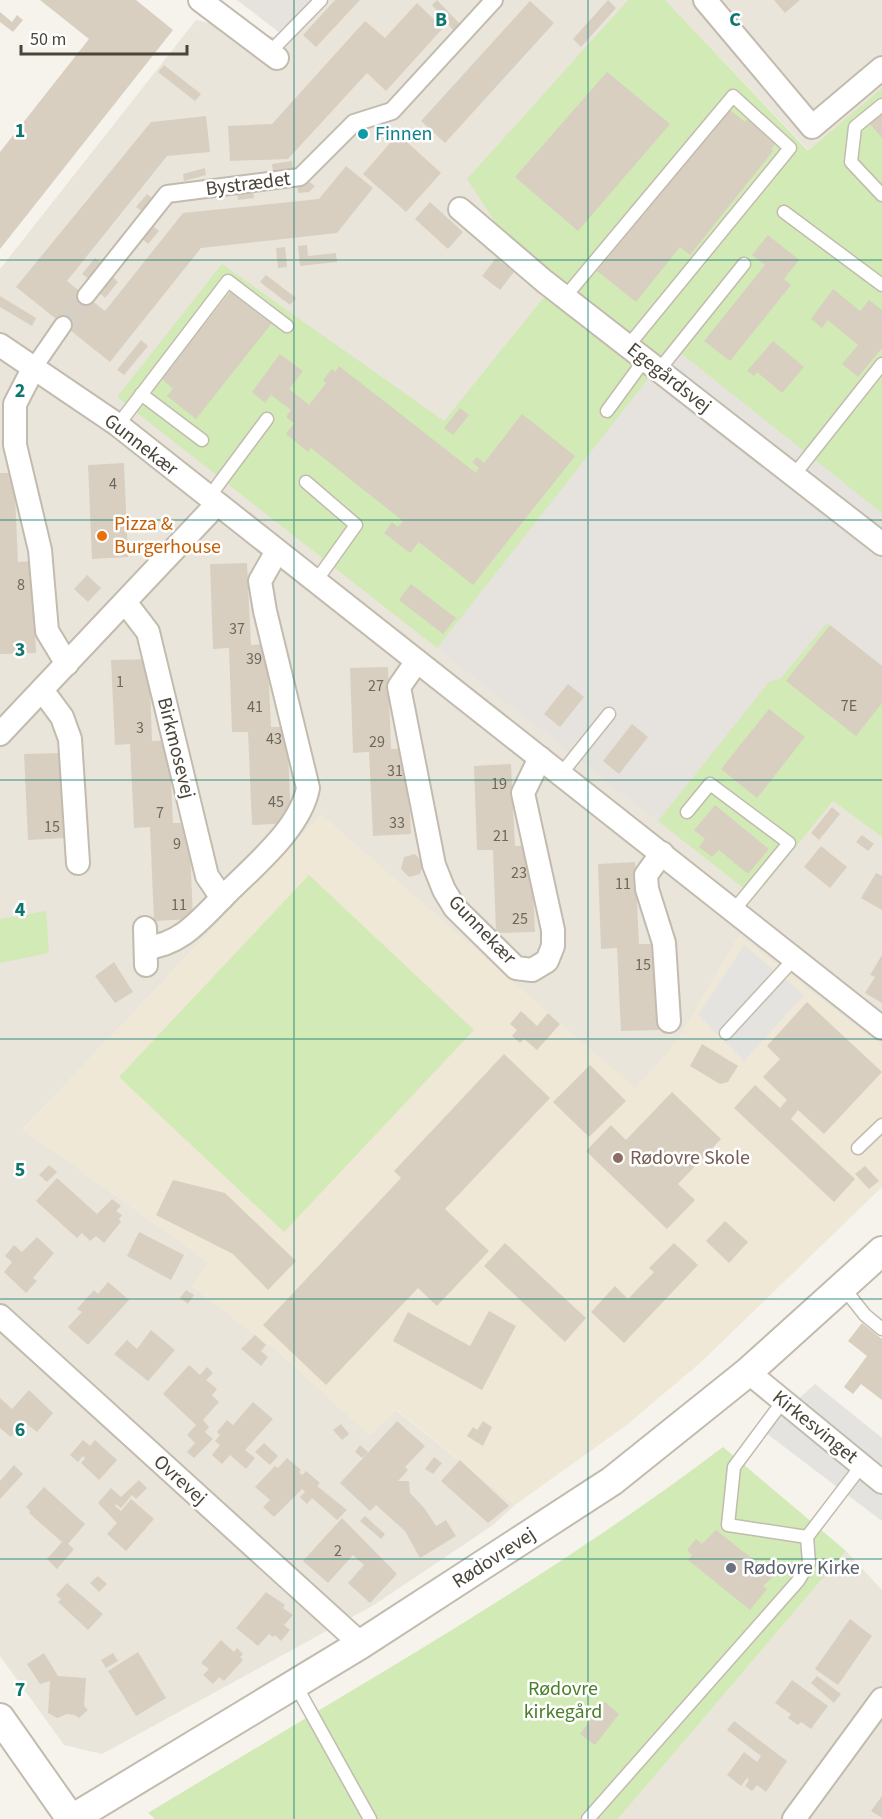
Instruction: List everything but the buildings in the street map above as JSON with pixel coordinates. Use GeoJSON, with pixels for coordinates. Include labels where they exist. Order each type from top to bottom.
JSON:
{"type":"FeatureCollection","features":[{"type":"Feature","properties":{"kind":"street"},"geometry":{"type":"LineString","coordinates":[[200,0],[273,55]]}},
{"type":"Feature","properties":{"kind":"street","name":"Bystrædet"},"geometry":{"type":"LineString","coordinates":[[86,296],[167,194],[300,177],[354,123],[392,111],[494,0]]}},
{"type":"Feature","properties":{"kind":"street"},"geometry":{"type":"LineString","coordinates":[[705,0],[812,127],[882,68]]}},
{"type":"Feature","properties":{"kind":"street","name":"Egegårdsvej"},"geometry":{"type":"LineString","coordinates":[[460,209],[644,359],[882,544]]}},
{"type":"Feature","properties":{"kind":"street"},"geometry":{"type":"LineString","coordinates":[[63,325],[34,368],[15,404],[15,445],[40,550],[47,631],[67,664]]}},
{"type":"Feature","properties":{"kind":"street","name":"Gunnekær"},"geometry":{"type":"LineString","coordinates":[[0,345],[118,425],[882,1028]]}},
{"type":"Feature","properties":{"kind":"street"},"geometry":{"type":"LineString","coordinates":[[0,734],[125,602],[213,501]]}},
{"type":"Feature","properties":{"kind":"street"},"geometry":{"type":"LineString","coordinates":[[146,947],[163,946],[179,939],[296,821],[305,804],[308,788],[264,611],[260,581],[277,550]]}},
{"type":"Feature","properties":{"kind":"street","name":"Birkmosevej"},"geometry":{"type":"LineString","coordinates":[[125,602],[148,632],[207,876],[222,898]]}},
{"type":"Feature","properties":{"kind":"street","name":"Gunnekær"},"geometry":{"type":"LineString","coordinates":[[417,661],[399,687],[434,865],[444,890],[455,908],[516,968],[532,970],[547,961],[553,946],[553,930],[523,793],[540,758]]}},
{"type":"Feature","properties":{"kind":"street"},"geometry":{"type":"LineString","coordinates":[[42,690],[62,717],[70,740],[78,863]]}},
{"type":"Feature","properties":{"kind":"street"},"geometry":{"type":"LineString","coordinates":[[662,853],[646,875],[647,889],[664,943],[669,1021]]}},
{"type":"Feature","properties":{"kind":"street","name":"Rødovrevej"},"geometry":{"type":"LineString","coordinates":[[71,1819],[361,1644],[612,1481],[748,1372],[882,1251]]}},
{"type":"Feature","properties":{"kind":"street","name":"Ovrevej"},"geometry":{"type":"LineString","coordinates":[[0,1316],[361,1644]]}},
{"type":"Feature","properties":{"kind":"street","name":"Kirkesvinget"},"geometry":{"type":"LineString","coordinates":[[748,1372],[882,1482]]}},
{"type":"Feature","properties":{"kind":"street"},"geometry":{"type":"LineString","coordinates":[[794,1819],[882,1699]]}},
{"type":"Feature","properties":{"kind":"street"},"geometry":{"type":"LineString","coordinates":[[0,1718],[71,1819]]}},
{"type":"Feature","properties":{"kind":"lane"},"geometry":{"type":"LineString","coordinates":[[273,55],[321,0]]}},
{"type":"Feature","properties":{"kind":"lane"},"geometry":{"type":"LineString","coordinates":[[566,297],[733,96],[790,148],[607,411]]}},
{"type":"Feature","properties":{"kind":"lane"},"geometry":{"type":"LineString","coordinates":[[882,105],[855,127],[851,162],[882,195]]}},
{"type":"Feature","properties":{"kind":"lane"},"geometry":{"type":"LineString","coordinates":[[784,212],[882,285]]}},
{"type":"Feature","properties":{"kind":"lane"},"geometry":{"type":"LineString","coordinates":[[644,359],[744,264]]}},
{"type":"Feature","properties":{"kind":"lane"},"geometry":{"type":"LineString","coordinates":[[118,425],[228,281],[287,326]]}},
{"type":"Feature","properties":{"kind":"lane"},"geometry":{"type":"LineString","coordinates":[[794,475],[882,364]]}},
{"type":"Feature","properties":{"kind":"lane"},"geometry":{"type":"LineString","coordinates":[[141,394],[202,440]]}},
{"type":"Feature","properties":{"kind":"lane"},"geometry":{"type":"LineString","coordinates":[[213,501],[267,419]]}},
{"type":"Feature","properties":{"kind":"lane"},"geometry":{"type":"LineString","coordinates":[[306,482],[356,525],[315,581]]}},
{"type":"Feature","properties":{"kind":"lane"},"geometry":{"type":"LineString","coordinates":[[561,774],[609,714]]}},
{"type":"Feature","properties":{"kind":"lane"},"geometry":{"type":"LineString","coordinates":[[687,812],[710,784],[789,843],[734,910]]}},
{"type":"Feature","properties":{"kind":"lane"},"geometry":{"type":"LineString","coordinates":[[726,1032],[795,958]]}},
{"type":"Feature","properties":{"kind":"lane"},"geometry":{"type":"LineString","coordinates":[[858,1148],[882,1125]]}},
{"type":"Feature","properties":{"kind":"lane"},"geometry":{"type":"LineString","coordinates":[[842,1286],[865,1315],[882,1329]]}},
{"type":"Feature","properties":{"kind":"lane"},"geometry":{"type":"LineString","coordinates":[[783,1401],[734,1467],[728,1525],[807,1537]]}},
{"type":"Feature","properties":{"kind":"lane"},"geometry":{"type":"LineString","coordinates":[[588,1819],[798,1581],[809,1563],[807,1537],[862,1466]]}},
{"type":"Feature","properties":{"kind":"lane"},"geometry":{"type":"LineString","coordinates":[[294,1684],[370,1819]]}},
{"type":"Feature","properties":{"kind":"shaded area"},"geometry":{"type":"Polygon","coordinates":[[[237,0],[330,0],[289,40],[237,0]]]}},
{"type":"Feature","properties":{"kind":"shaded area"},"geometry":{"type":"Polygon","coordinates":[[[330,0],[628,0],[467,179],[544,297],[444,422],[222,264],[755,897],[833,801],[882,837],[882,1047],[739,936],[677,1042],[635,1089],[321,815],[23,1129],[209,1262],[192,1286],[280,1353],[370,1435],[396,1410],[515,1505],[493,1525],[374,1605],[102,1754],[64,1745],[0,1656],[0,269],[196,20],[288,40],[330,0]]]}},
{"type":"Feature","properties":{"kind":"shaded area"},"geometry":{"type":"Polygon","coordinates":[[[628,0],[665,0],[808,151],[882,88],[882,837],[833,801],[755,897],[117,397],[222,264],[444,421],[544,297],[467,179],[628,0]]]}},
{"type":"Feature","properties":{"kind":"shaded area"},"geometry":{"type":"Polygon","coordinates":[[[665,0],[882,0],[882,88],[809,151],[665,0]]]}},
{"type":"Feature","properties":{"kind":"shaded area","name":"Rødovre Skole"},"geometry":{"type":"Polygon","coordinates":[[[321,815],[635,1088],[677,1042],[739,936],[882,1047],[882,1187],[699,1364],[624,1427],[515,1505],[397,1410],[370,1435],[280,1353],[192,1286],[209,1262],[23,1129],[321,815]]]}},
{"type":"Feature","properties":{"kind":"shaded area"},"geometry":{"type":"Polygon","coordinates":[[[744,945],[804,995],[744,1061],[698,1015],[744,945]]]}},
{"type":"Feature","properties":{"kind":"shaded area"},"geometry":{"type":"Polygon","coordinates":[[[815,1384],[882,1438],[882,1521],[766,1433],[780,1416],[815,1384]]]}},
{"type":"Feature","properties":{"kind":"shaded area"},"geometry":{"type":"Polygon","coordinates":[[[846,1551],[882,1590],[882,1819],[618,1819],[846,1551]]]}},
{"type":"Feature","properties":{"kind":"green space"},"geometry":{"type":"Polygon","coordinates":[[[628,0],[665,0],[808,151],[882,88],[882,513],[673,347],[437,648],[117,397],[222,264],[444,421],[544,297],[467,179],[628,0]]]}},
{"type":"Feature","properties":{"kind":"green space"},"geometry":{"type":"Polygon","coordinates":[[[827,623],[882,666],[882,837],[833,801],[755,897],[658,821],[769,682],[781,678],[827,623]]]}},
{"type":"Feature","properties":{"kind":"green space"},"geometry":{"type":"Polygon","coordinates":[[[309,875],[474,1030],[284,1232],[119,1077],[309,875]]]}},
{"type":"Feature","properties":{"kind":"green space"},"geometry":{"type":"Polygon","coordinates":[[[46,911],[49,953],[0,963],[0,919],[46,911]]]}},
{"type":"Feature","properties":{"kind":"green space","name":"Rødovre kirkegård"},"geometry":{"type":"Polygon","coordinates":[[[723,1447],[846,1551],[618,1819],[155,1819],[148,1813],[513,1592],[654,1497],[723,1447]]]}},
{"type":"Feature","properties":{"kind":"tunnel"},"geometry":{"type":"LineString","coordinates":[[63,325],[86,296]]}},
{"type":"Feature","properties":{"kind":"place","name":"Finnen"},"geometry":{"type":"Point","coordinates":[363,134]}},
{"type":"Feature","properties":{"kind":"place","name":"Pizza & Burgerhouse"},"geometry":{"type":"Point","coordinates":[102,536]}},
{"type":"Feature","properties":{"kind":"place","name":"Rødovre Skole"},"geometry":{"type":"Point","coordinates":[618,1158]}},
{"type":"Feature","properties":{"kind":"place","name":"Rødovre Kirke"},"geometry":{"type":"Point","coordinates":[731,1568]}}]}
